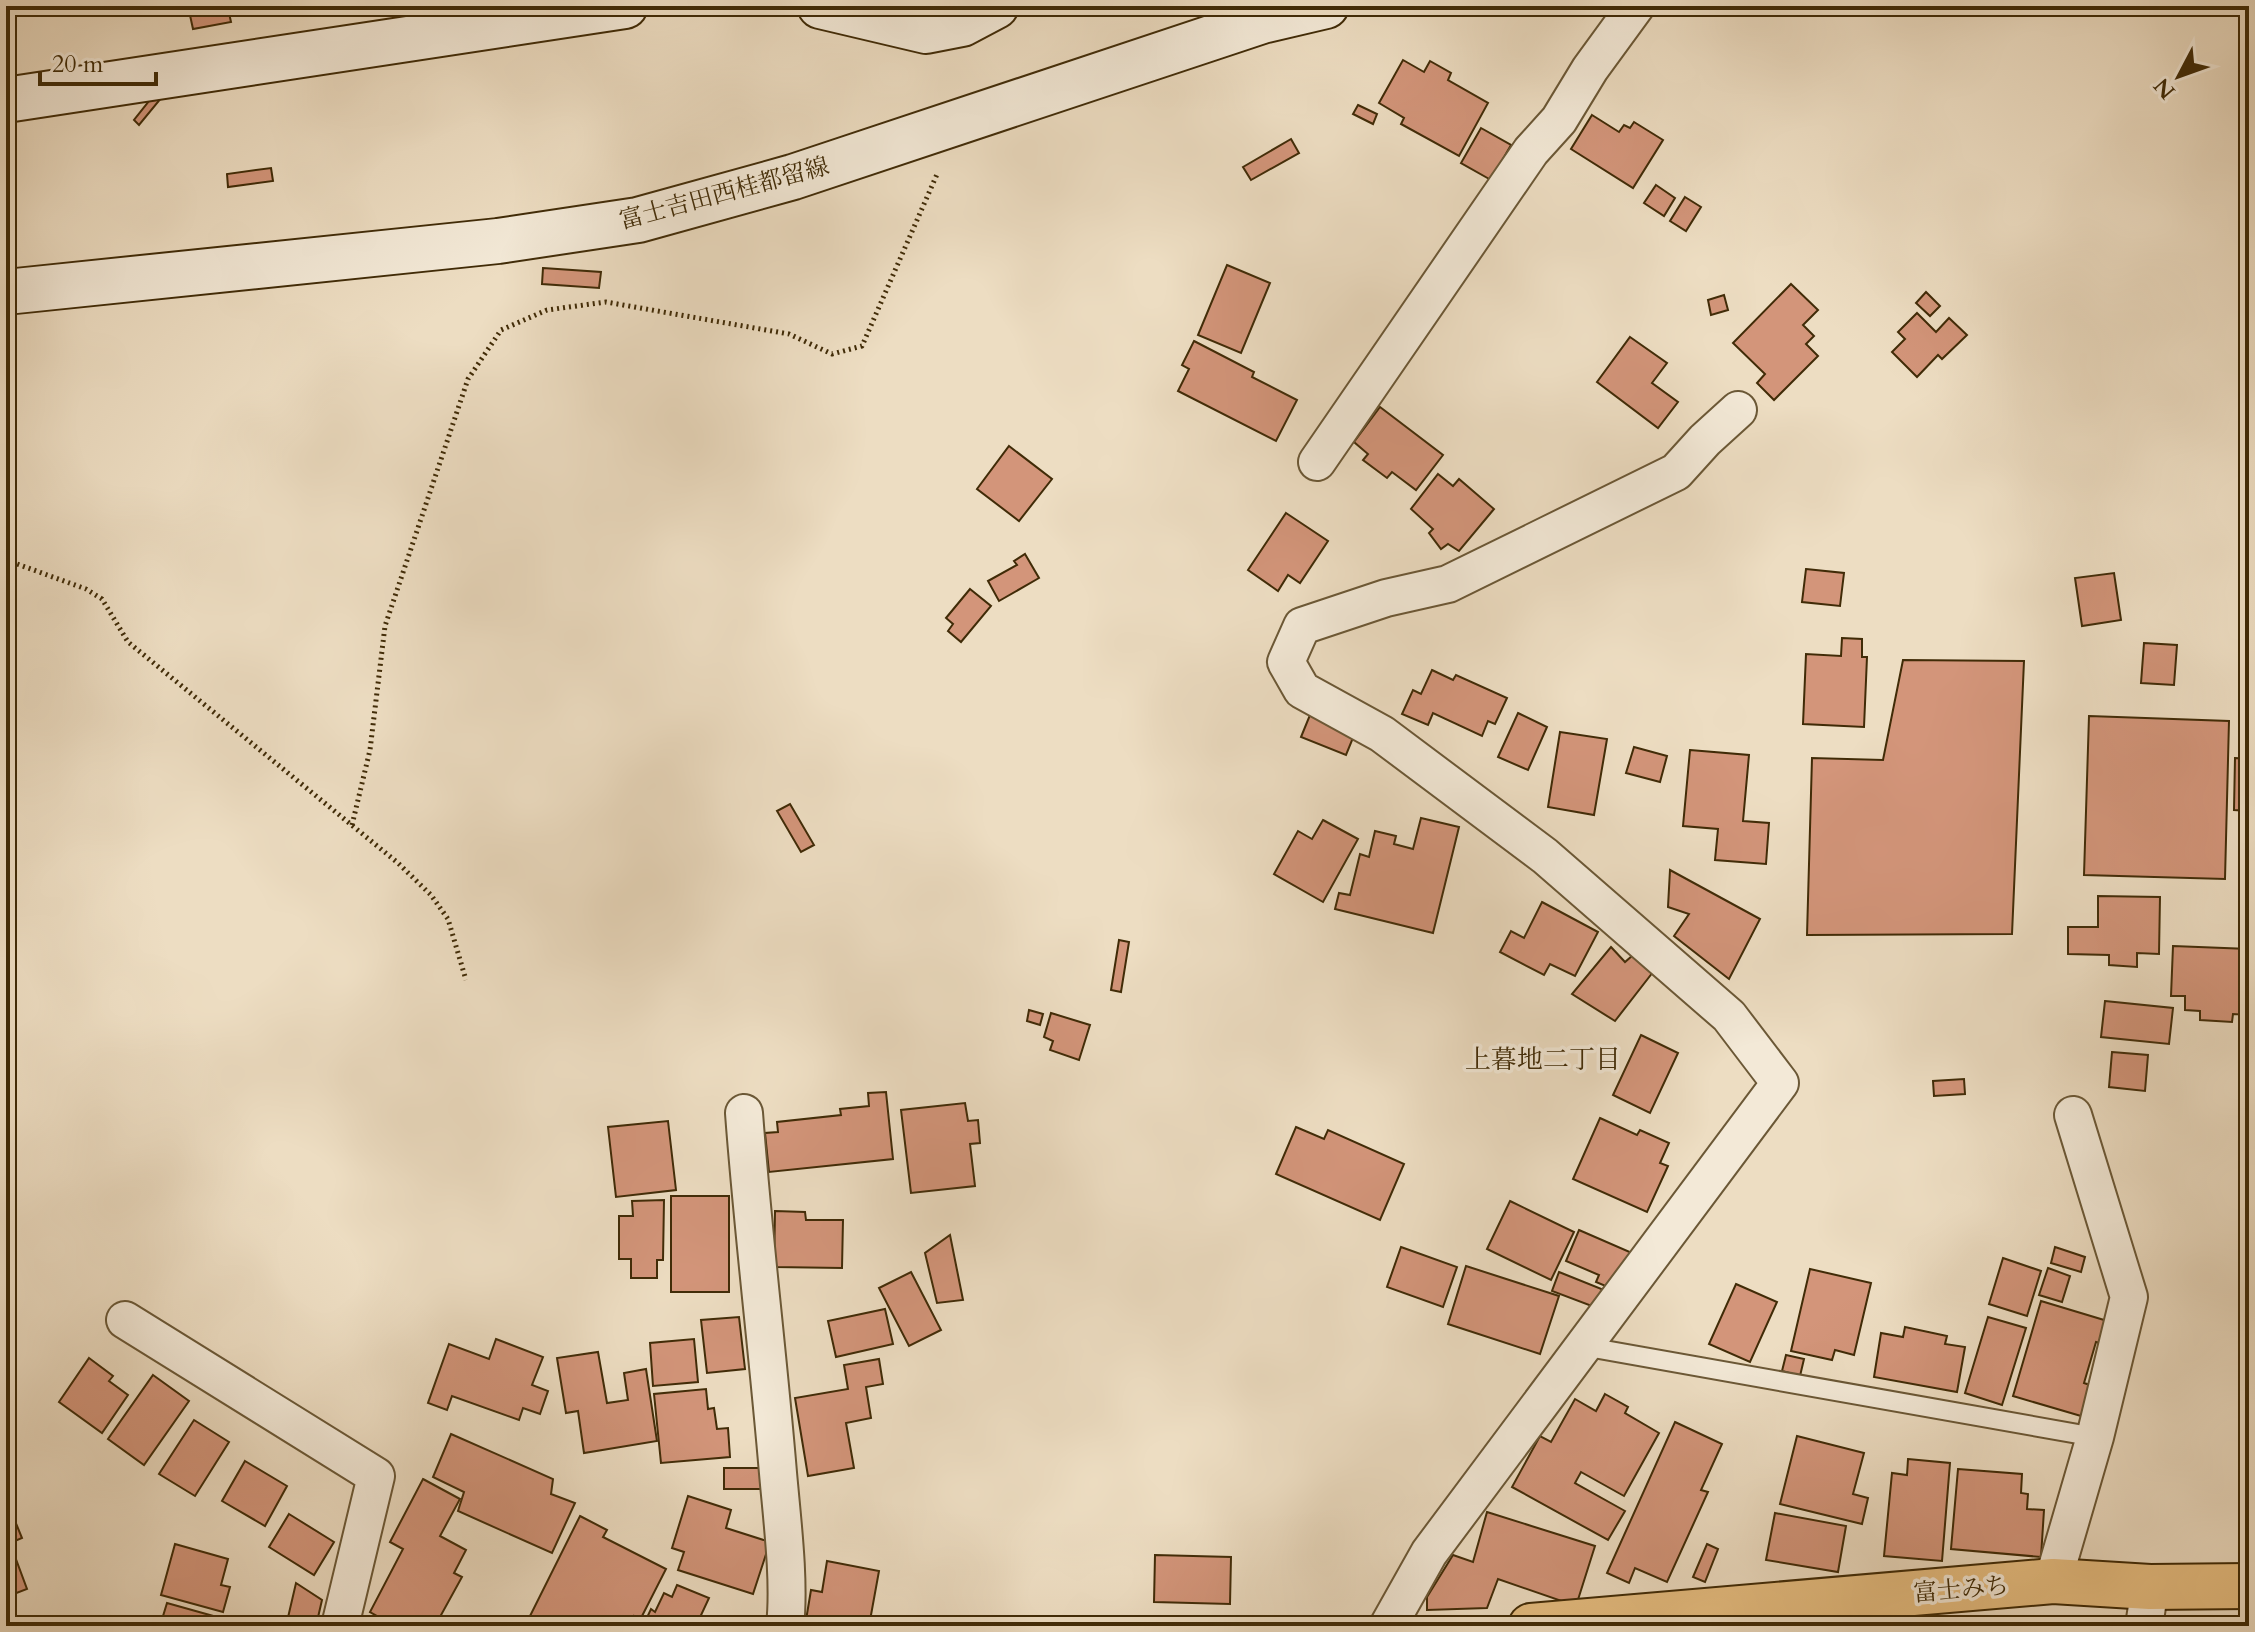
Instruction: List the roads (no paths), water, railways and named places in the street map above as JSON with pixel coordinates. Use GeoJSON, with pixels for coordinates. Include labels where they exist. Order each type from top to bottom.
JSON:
{"type":"FeatureCollection","features":[{"type":"Feature","properties":{"kind":"highway","name":"富士みち"},"geometry":{"type":"LineString","coordinates":[[1531,1626],[2053,1581],[2147,1606],[2249,1586]]}},
{"type":"Feature","properties":{"kind":"main road"},"geometry":{"type":"LineString","coordinates":[[6,100],[625,6]]}},
{"type":"Feature","properties":{"kind":"main road"},"geometry":{"type":"LineString","coordinates":[[820,6],[926,31],[962,24],[996,6]]}},
{"type":"Feature","properties":{"kind":"main road","name":"富士吉田西桂都留線"},"geometry":{"type":"LineString","coordinates":[[6,292],[498,241],[638,220],[793,177],[1262,21],[1326,6]]}},
{"type":"Feature","properties":{"kind":"street"},"geometry":{"type":"LineString","coordinates":[[1317,462],[1531,151],[1559,120],[1590,69],[1636,6]]}},
{"type":"Feature","properties":{"kind":"street"},"geometry":{"type":"LineString","coordinates":[[1388,1626],[1429,1553],[1780,1083],[1729,1016],[1556,866],[1382,734],[1302,690],[1286,662],[1302,626],[1386,598],[1448,584],[1676,472],[1738,410]]}},
{"type":"Feature","properties":{"kind":"street"},"geometry":{"type":"LineString","coordinates":[[744,1113],[753,1236],[781,1509],[785,1626]]}},
{"type":"Feature","properties":{"kind":"street"},"geometry":{"type":"LineString","coordinates":[[2053,1581],[2095,1437],[2129,1297],[2073,1115]]}},
{"type":"Feature","properties":{"kind":"street"},"geometry":{"type":"LineString","coordinates":[[125,1320],[376,1476],[340,1626]]}},
{"type":"Feature","properties":{"kind":"lane"},"geometry":{"type":"LineString","coordinates":[[1582,1346],[2095,1437]]}},
{"type":"Feature","properties":{"kind":"district","name":"上暮地二丁目"},"geometry":{"type":"Point","coordinates":[1543,1059]}}]}
